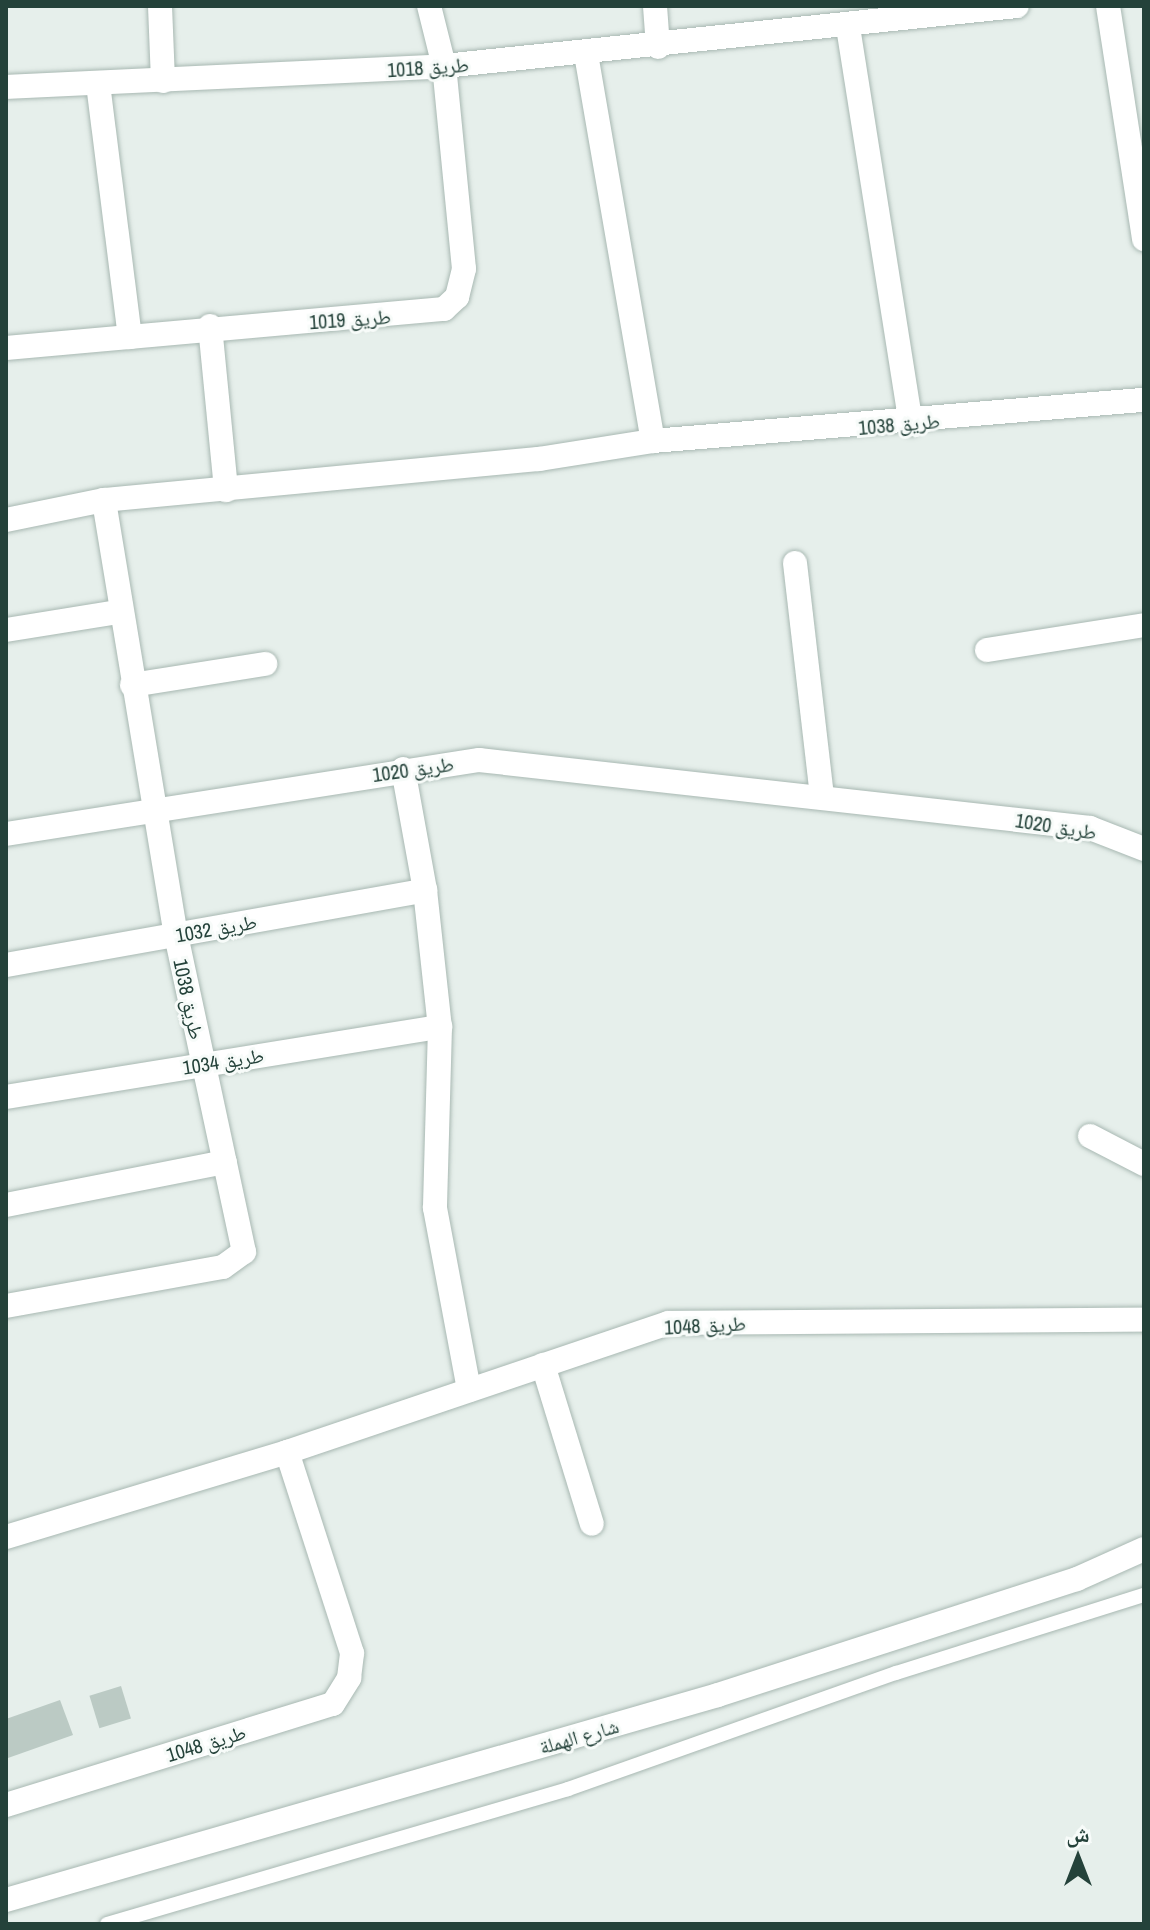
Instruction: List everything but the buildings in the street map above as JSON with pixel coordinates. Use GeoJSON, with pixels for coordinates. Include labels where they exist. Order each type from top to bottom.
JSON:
{"type":"FeatureCollection","features":[{"type":"Feature","properties":{"kind":"street"},"geometry":{"type":"LineString","coordinates":[[160,6],[163,81]]}},
{"type":"Feature","properties":{"kind":"street","name":"طريق 1019"},"geometry":{"type":"LineString","coordinates":[[6,348],[210,326],[428,314],[457,297],[464,269],[444,66],[429,6]]}},
{"type":"Feature","properties":{"kind":"street"},"geometry":{"type":"LineString","coordinates":[[655,6],[658,47]]}},
{"type":"Feature","properties":{"kind":"street","name":"طريق 1018"},"geometry":{"type":"LineString","coordinates":[[6,87],[444,66],[658,47],[1017,6]]}},
{"type":"Feature","properties":{"kind":"street"},"geometry":{"type":"LineString","coordinates":[[1108,6],[1144,239]]}},
{"type":"Feature","properties":{"kind":"street"},"geometry":{"type":"LineString","coordinates":[[848,27],[911,424]]}},
{"type":"Feature","properties":{"kind":"street"},"geometry":{"type":"LineString","coordinates":[[586,54],[653,441]]}},
{"type":"Feature","properties":{"kind":"street"},"geometry":{"type":"LineString","coordinates":[[98,84],[130,337]]}},
{"type":"Feature","properties":{"kind":"street"},"geometry":{"type":"LineString","coordinates":[[210,326],[226,490]]}},
{"type":"Feature","properties":{"kind":"street","name":"طريق 1038"},"geometry":{"type":"LineString","coordinates":[[6,520],[104,500],[226,490],[653,441],[911,424],[1144,400]]}},
{"type":"Feature","properties":{"kind":"street","name":"طريق 1038"},"geometry":{"type":"LineString","coordinates":[[6,1306],[237,1261],[244,1252],[176,936],[119,612],[104,500]]}},
{"type":"Feature","properties":{"kind":"street"},"geometry":{"type":"LineString","coordinates":[[795,563],[822,797]]}},
{"type":"Feature","properties":{"kind":"street"},"geometry":{"type":"LineString","coordinates":[[6,630],[119,612]]}},
{"type":"Feature","properties":{"kind":"street"},"geometry":{"type":"LineString","coordinates":[[987,650],[1144,625]]}},
{"type":"Feature","properties":{"kind":"street"},"geometry":{"type":"LineString","coordinates":[[132,685],[265,664]]}},
{"type":"Feature","properties":{"kind":"street","name":"طريق 1020"},"geometry":{"type":"LineString","coordinates":[[6,834],[403,769],[522,762],[1090,828],[1144,849]]}},
{"type":"Feature","properties":{"kind":"street"},"geometry":{"type":"LineString","coordinates":[[403,769],[425,890],[440,1027],[435,1208],[469,1390]]}},
{"type":"Feature","properties":{"kind":"street","name":"طريق 1032"},"geometry":{"type":"LineString","coordinates":[[6,965],[425,890]]}},
{"type":"Feature","properties":{"kind":"street","name":"طريق 1034"},"geometry":{"type":"LineString","coordinates":[[6,1097],[440,1027]]}},
{"type":"Feature","properties":{"kind":"street"},"geometry":{"type":"LineString","coordinates":[[1090,1136],[1144,1164]]}},
{"type":"Feature","properties":{"kind":"street"},"geometry":{"type":"LineString","coordinates":[[6,1205],[225,1162]]}},
{"type":"Feature","properties":{"kind":"street","name":"طريق 1048"},"geometry":{"type":"LineString","coordinates":[[6,1537],[287,1452],[668,1323],[1144,1320]]}},
{"type":"Feature","properties":{"kind":"street"},"geometry":{"type":"LineString","coordinates":[[543,1365],[592,1524]]}},
{"type":"Feature","properties":{"kind":"street","name":"طريق 1048"},"geometry":{"type":"LineString","coordinates":[[6,1805],[333,1704],[349,1678],[352,1653],[287,1452]]}},
{"type":"Feature","properties":{"kind":"street","name":"شارع الهملة"},"geometry":{"type":"LineString","coordinates":[[6,1900],[718,1695],[1077,1579],[1144,1549]]}},
{"type":"Feature","properties":{"kind":"lane"},"geometry":{"type":"LineString","coordinates":[[107,1924],[568,1789],[896,1673],[1144,1595]]}}]}
